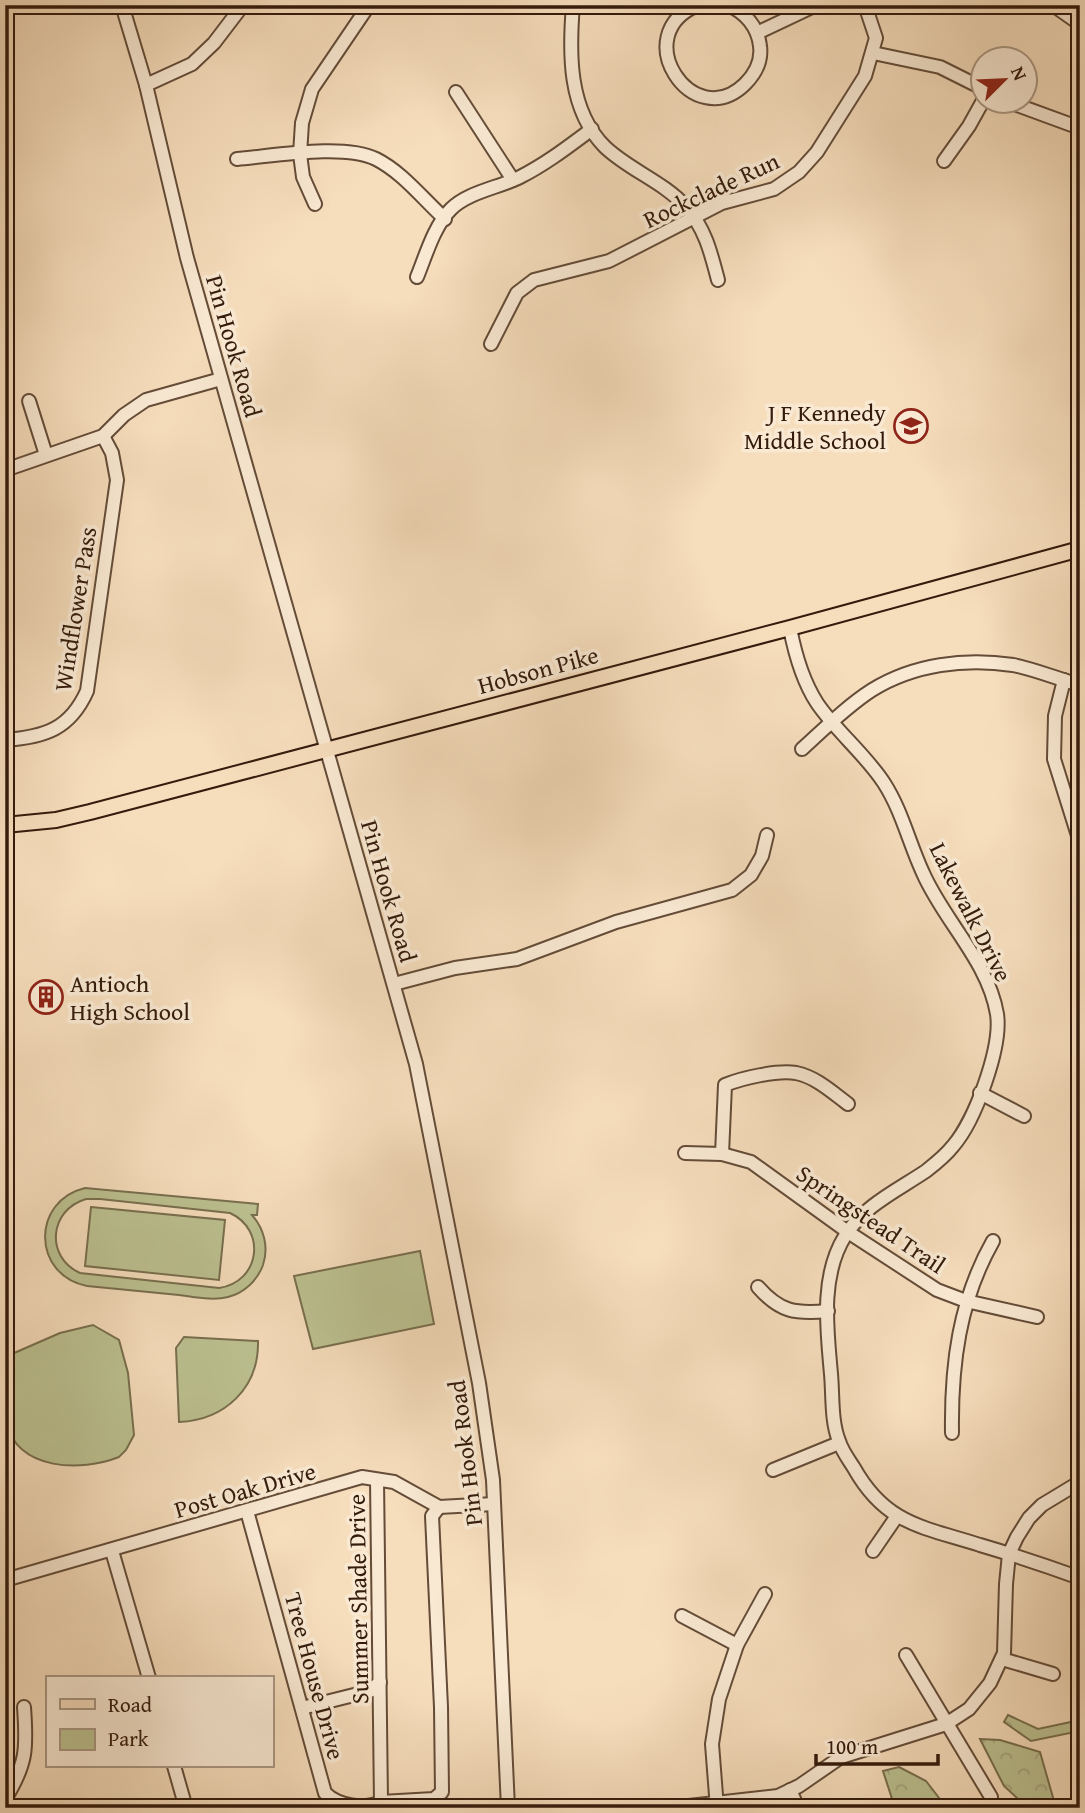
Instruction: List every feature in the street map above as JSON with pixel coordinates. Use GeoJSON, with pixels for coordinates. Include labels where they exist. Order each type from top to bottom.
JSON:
{"type":"FeatureCollection","features":[{"type":"Feature","properties":{"kind":"main road","name":"Hobson Pike"},"geometry":{"type":"LineString","coordinates":[[5,825],[56,820],[90,812],[1080,549]]}},
{"type":"Feature","properties":{"kind":"street","name":"Pin Hook Road"},"geometry":{"type":"LineString","coordinates":[[121,5],[146,85],[187,258],[416,1064],[480,1383],[494,1504],[508,1808]]}},
{"type":"Feature","properties":{"kind":"street"},"geometry":{"type":"LineString","coordinates":[[315,204],[303,177],[300,154],[302,123],[312,89],[369,5]]}},
{"type":"Feature","properties":{"kind":"street"},"geometry":{"type":"LineString","coordinates":[[573,5],[569,46],[575,87],[583,116],[604,146],[674,195],[693,218],[706,236],[718,280]]}},
{"type":"Feature","properties":{"kind":"street"},"geometry":{"type":"LineString","coordinates":[[698,5],[676,20],[667,39],[666,56],[677,80],[695,94],[713,97],[739,90],[753,76],[760,60],[757,33],[747,17],[728,5]]}},
{"type":"Feature","properties":{"kind":"street"},"geometry":{"type":"LineString","coordinates":[[757,33],[816,5]]}},
{"type":"Feature","properties":{"kind":"street","name":"Rockclade Run"},"geometry":{"type":"LineString","coordinates":[[491,344],[517,293],[534,281],[609,261],[722,203],[774,188],[799,172],[817,152],[865,76],[876,38],[865,5]]}},
{"type":"Feature","properties":{"kind":"street"},"geometry":{"type":"LineString","coordinates":[[1053,5],[1080,24]]}},
{"type":"Feature","properties":{"kind":"street"},"geometry":{"type":"LineString","coordinates":[[146,85],[192,64],[214,43],[238,7]]}},
{"type":"Feature","properties":{"kind":"street"},"geometry":{"type":"LineString","coordinates":[[873,53],[940,67],[970,82]]}},
{"type":"Feature","properties":{"kind":"street"},"geometry":{"type":"LineString","coordinates":[[456,92],[513,180]]}},
{"type":"Feature","properties":{"kind":"street"},"geometry":{"type":"LineString","coordinates":[[1040,113],[1080,128]]}},
{"type":"Feature","properties":{"kind":"street"},"geometry":{"type":"LineString","coordinates":[[944,161],[975,116]]}},
{"type":"Feature","properties":{"kind":"street"},"geometry":{"type":"LineString","coordinates":[[417,277],[437,232],[451,209],[468,197],[513,180],[548,161],[592,129]]}},
{"type":"Feature","properties":{"kind":"street"},"geometry":{"type":"LineString","coordinates":[[237,159],[354,152],[376,159],[445,219]]}},
{"type":"Feature","properties":{"kind":"street"},"geometry":{"type":"LineString","coordinates":[[5,470],[103,436],[124,415],[146,400],[221,379]]}},
{"type":"Feature","properties":{"kind":"street"},"geometry":{"type":"LineString","coordinates":[[29,401],[46,455]]}},
{"type":"Feature","properties":{"kind":"street","name":"Windflower Pass"},"geometry":{"type":"LineString","coordinates":[[5,740],[39,735],[63,725],[80,708],[87,691],[117,480],[112,453],[103,436]]}},
{"type":"Feature","properties":{"kind":"street","name":"Lakewalk Drive"},"geometry":{"type":"LineString","coordinates":[[790,628],[797,662],[817,703],[884,783],[902,818],[922,872],[940,906],[985,975],[997,1014],[997,1037],[992,1065],[954,1145],[928,1170],[874,1205],[848,1232],[833,1263],[827,1293],[834,1415],[839,1443],[860,1479],[877,1500],[897,1516],[933,1532],[1009,1553],[1080,1578]]}},
{"type":"Feature","properties":{"kind":"street"},"geometry":{"type":"LineString","coordinates":[[802,749],[873,690],[923,668],[944,663],[1016,665],[1080,685]]}},
{"type":"Feature","properties":{"kind":"street"},"geometry":{"type":"LineString","coordinates":[[1064,680],[1055,716],[1054,759],[1080,842]]}},
{"type":"Feature","properties":{"kind":"street"},"geometry":{"type":"LineString","coordinates":[[394,984],[455,968],[517,959],[617,922],[732,890],[751,876],[762,856],[767,835]]}},
{"type":"Feature","properties":{"kind":"street"},"geometry":{"type":"LineString","coordinates":[[722,1154],[724,1085],[740,1079],[795,1073],[820,1083],[848,1104]]}},
{"type":"Feature","properties":{"kind":"street"},"geometry":{"type":"LineString","coordinates":[[980,1093],[1024,1116]]}},
{"type":"Feature","properties":{"kind":"street","name":"Springstead Trail"},"geometry":{"type":"LineString","coordinates":[[685,1153],[722,1154],[751,1163],[848,1232],[937,1290],[966,1301],[1037,1317]]}},
{"type":"Feature","properties":{"kind":"street"},"geometry":{"type":"LineString","coordinates":[[952,1433],[953,1358],[966,1301],[979,1265],[993,1241]]}},
{"type":"Feature","properties":{"kind":"street"},"geometry":{"type":"LineString","coordinates":[[758,1287],[777,1306],[790,1311],[828,1311]]}},
{"type":"Feature","properties":{"kind":"street"},"geometry":{"type":"LineString","coordinates":[[773,1470],[839,1443]]}},
{"type":"Feature","properties":{"kind":"street","name":"Post Oak Drive"},"geometry":{"type":"LineString","coordinates":[[5,1580],[362,1478],[394,1482],[439,1507]]}},
{"type":"Feature","properties":{"kind":"street","name":"Summer Shade Drive"},"geometry":{"type":"LineString","coordinates":[[377,1480],[381,1802]]}},
{"type":"Feature","properties":{"kind":"street"},"geometry":{"type":"LineString","coordinates":[[671,1808],[686,1804],[716,1806],[778,1796],[841,1757],[946,1724],[969,1709],[990,1683],[1004,1653],[1009,1553],[1028,1518],[1055,1495],[1080,1482]]}},
{"type":"Feature","properties":{"kind":"street"},"geometry":{"type":"LineString","coordinates":[[439,1507],[494,1504]]}},
{"type":"Feature","properties":{"kind":"street","name":"Tree House Drive"},"geometry":{"type":"LineString","coordinates":[[247,1511],[325,1793],[342,1804],[373,1806],[381,1802],[434,1799],[443,1792],[432,1516],[439,1507]]}},
{"type":"Feature","properties":{"kind":"street"},"geometry":{"type":"LineString","coordinates":[[873,1551],[897,1516]]}},
{"type":"Feature","properties":{"kind":"street"},"geometry":{"type":"LineString","coordinates":[[112,1551],[148,1676]]}},
{"type":"Feature","properties":{"kind":"street"},"geometry":{"type":"LineString","coordinates":[[716,1806],[712,1744],[719,1699],[737,1645],[765,1594]]}},
{"type":"Feature","properties":{"kind":"street"},"geometry":{"type":"LineString","coordinates":[[682,1616],[737,1645]]}},
{"type":"Feature","properties":{"kind":"street"},"geometry":{"type":"LineString","coordinates":[[906,1656],[991,1797]]}},
{"type":"Feature","properties":{"kind":"street"},"geometry":{"type":"LineString","coordinates":[[1002,1659],[1053,1674]]}},
{"type":"Feature","properties":{"kind":"street"},"geometry":{"type":"LineString","coordinates":[[302,1708],[370,1691],[380,1682]]}},
{"type":"Feature","properties":{"kind":"street"},"geometry":{"type":"LineString","coordinates":[[5,1799],[19,1777],[27,1746],[24,1707]]}},
{"type":"Feature","properties":{"kind":"street"},"geometry":{"type":"LineString","coordinates":[[175,1768],[186,1808]]}},
{"type":"Feature","properties":{"kind":"street"},"geometry":{"type":"LineString","coordinates":[[790,1790],[798,1808]]}},
{"type":"Feature","properties":{"kind":"green space"},"geometry":{"type":"Polygon","coordinates":[[[85,1188],[258,1204],[257,1215],[252,1215],[264,1238],[266,1252],[263,1265],[249,1286],[239,1293],[222,1298],[87,1286],[69,1279],[56,1268],[48,1254],[45,1238],[47,1222],[55,1207],[67,1195],[85,1188]],[[86,1199],[74,1205],[65,1213],[56,1234],[61,1256],[69,1266],[80,1273],[219,1288],[233,1284],[250,1266],[254,1243],[250,1231],[230,1213],[86,1199]]]}},
{"type":"Feature","properties":{"kind":"green space"},"geometry":{"type":"Polygon","coordinates":[[[91,1207],[225,1220],[219,1280],[85,1266],[91,1207]]]}},
{"type":"Feature","properties":{"kind":"green space"},"geometry":{"type":"Polygon","coordinates":[[[420,1251],[434,1324],[313,1349],[294,1276],[420,1251]]]}},
{"type":"Feature","properties":{"kind":"green space"},"geometry":{"type":"Polygon","coordinates":[[[93,1325],[119,1340],[128,1373],[134,1435],[119,1457],[104,1462],[70,1465],[37,1459],[24,1451],[13,1439],[6,1423],[5,1357],[60,1333],[93,1325]]]}},
{"type":"Feature","properties":{"kind":"green space"},"geometry":{"type":"Polygon","coordinates":[[[184,1337],[258,1341],[253,1373],[236,1398],[211,1415],[179,1422],[176,1348],[184,1337]]]}},
{"type":"Feature","properties":{"kind":"green space"},"geometry":{"type":"Polygon","coordinates":[[[1008,1715],[1038,1729],[1080,1720],[1080,1731],[1031,1741],[1004,1722],[1008,1715]]]}},
{"type":"Feature","properties":{"kind":"green space"},"geometry":{"type":"Polygon","coordinates":[[[980,1739],[1000,1740],[1040,1752],[1056,1808],[1028,1808],[1004,1786],[980,1739]]]}},
{"type":"Feature","properties":{"kind":"green space"},"geometry":{"type":"Polygon","coordinates":[[[899,1767],[926,1781],[943,1803],[968,1800],[986,1802],[989,1808],[895,1808],[883,1771],[899,1767]]]}},
{"type":"Feature","properties":{"kind":"place","name":"J F Kennedy Middle School"},"geometry":{"type":"Point","coordinates":[911,426]}},
{"type":"Feature","properties":{"kind":"place","name":"Antioch High School"},"geometry":{"type":"Point","coordinates":[46,997]}}]}
